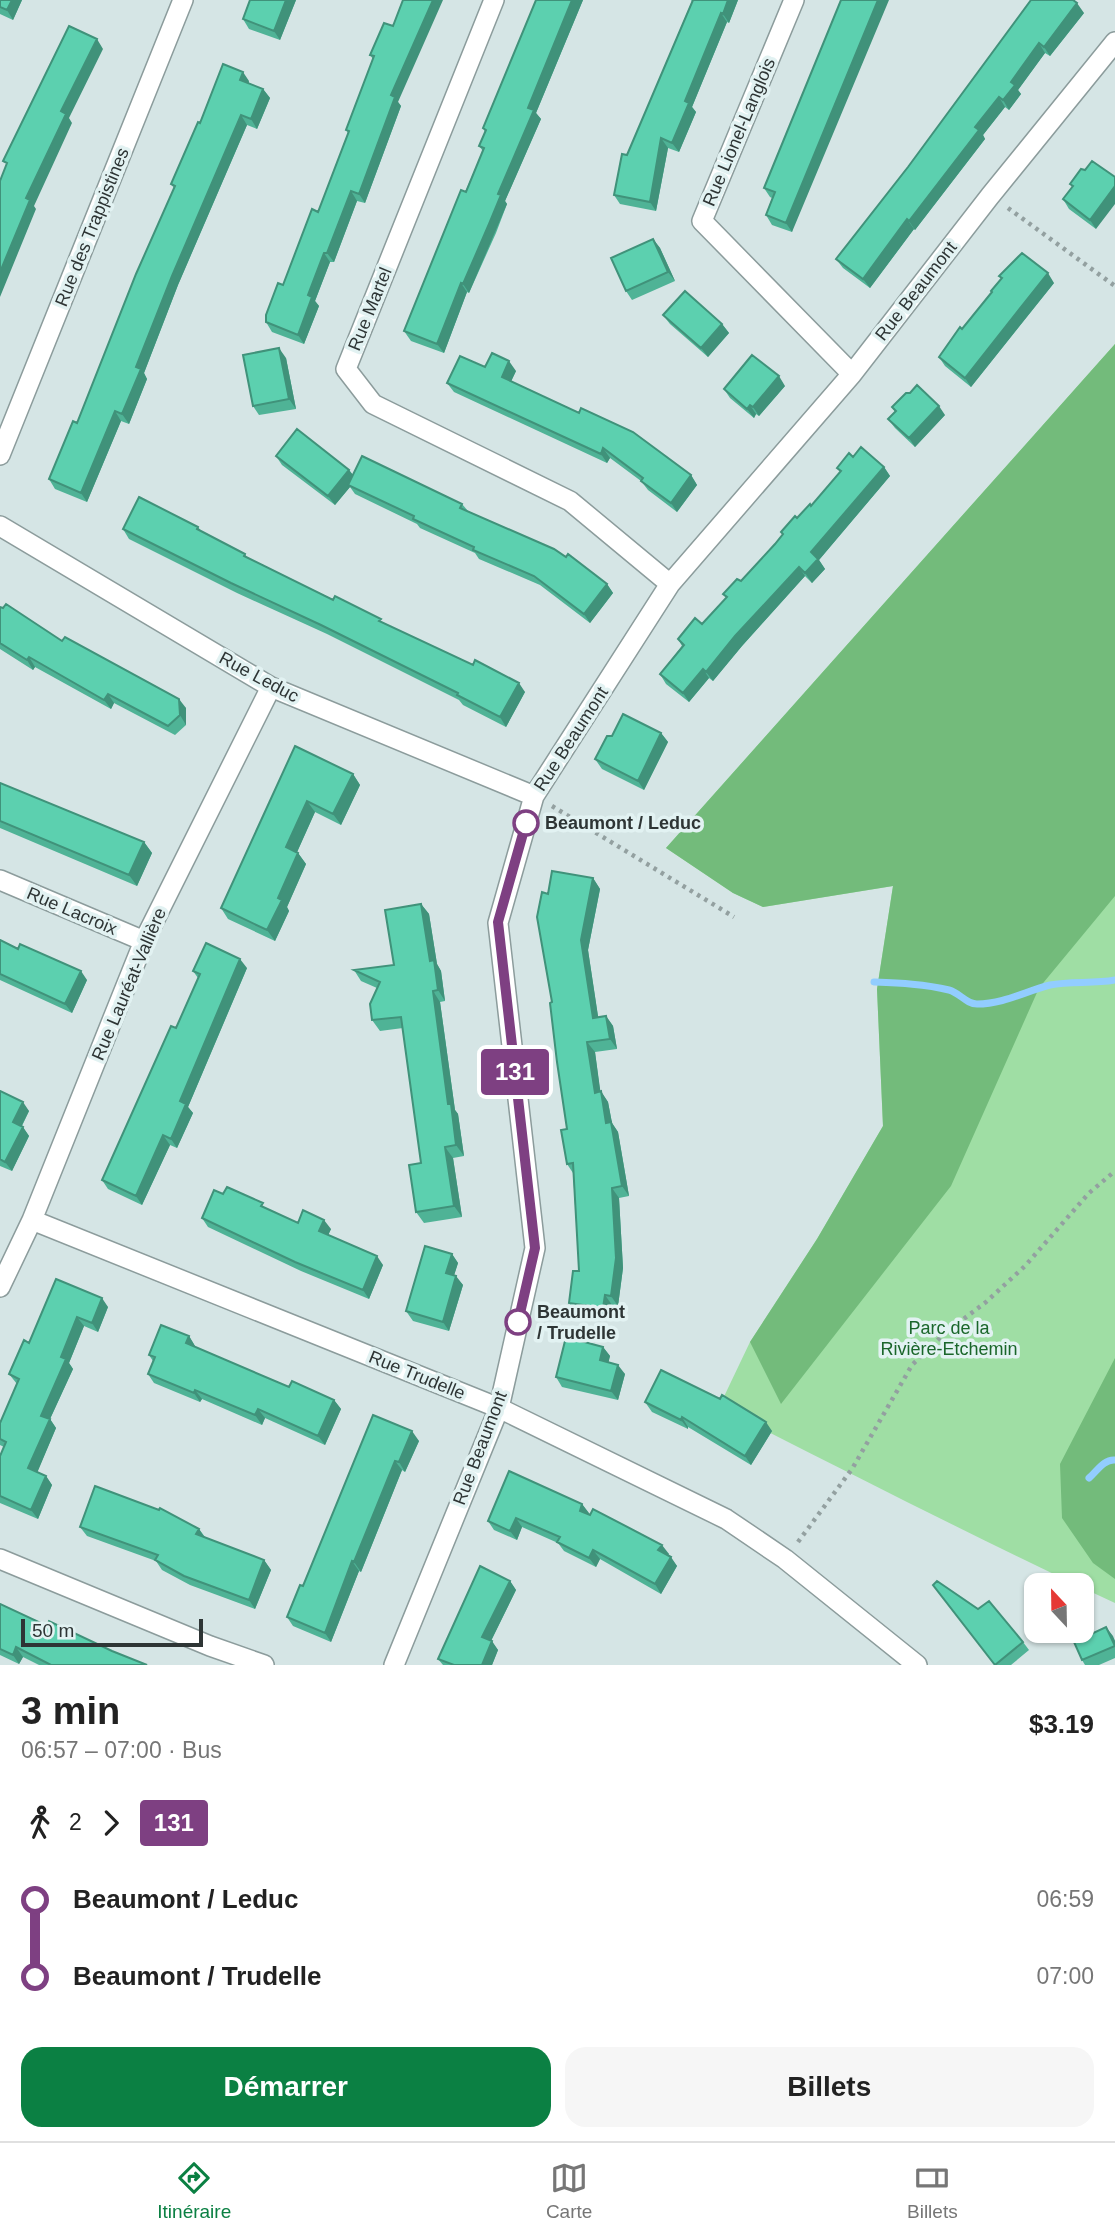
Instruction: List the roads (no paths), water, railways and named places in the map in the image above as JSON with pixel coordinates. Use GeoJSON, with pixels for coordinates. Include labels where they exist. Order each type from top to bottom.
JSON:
{"type":"FeatureCollection","features":[{"type":"Feature","properties":{"kind":"street","name":"Rue des Trappistines"},"geometry":{"type":"LineString","coordinates":[[0,454],[183,0]]}},
{"type":"Feature","properties":{"kind":"street","name":"Rue Martel"},"geometry":{"type":"LineString","coordinates":[[494,0],[346,369],[373,404],[570,501],[670,584]]}},
{"type":"Feature","properties":{"kind":"street","name":"Rue Lionel-Langlois"},"geometry":{"type":"LineString","coordinates":[[794,0],[702,221],[852,374]]}},
{"type":"Feature","properties":{"kind":"street","name":"Rue Beaumont"},"geometry":{"type":"LineString","coordinates":[[394,1665],[499,1408],[535,1248],[498,922],[534,796],[670,584],[852,374],[990,196],[1115,42]]}},
{"type":"Feature","properties":{"kind":"street","name":"Rue Leduc"},"geometry":{"type":"LineString","coordinates":[[0,526],[271,687],[534,796]]}},
{"type":"Feature","properties":{"kind":"street","name":"Rue Lauréat-Vallière"},"geometry":{"type":"LineString","coordinates":[[0,1287],[32,1220],[144,941],[271,687]]}},
{"type":"Feature","properties":{"kind":"street","name":"Rue Lacroix"},"geometry":{"type":"LineString","coordinates":[[0,880],[144,941]]}},
{"type":"Feature","properties":{"kind":"street","name":"Rue Trudelle"},"geometry":{"type":"LineString","coordinates":[[32,1220],[499,1408],[726,1519],[785,1559],[917,1665]]}},
{"type":"Feature","properties":{"kind":"street"},"geometry":{"type":"LineString","coordinates":[[0,1559],[210,1646],[264,1665]]}},
{"type":"Feature","properties":{"kind":"waterway"},"geometry":{"type":"LineString","coordinates":[[874,982],[940,988],[953,991],[977,1004],[1006,1000],[1050,985],[1115,980]]}},
{"type":"Feature","properties":{"kind":"waterway"},"geometry":{"type":"LineString","coordinates":[[1089,1478],[1104,1463],[1115,1460]]}},
{"type":"Feature","properties":{"kind":"place","name":"Beaumont / Leduc"},"geometry":{"type":"Point","coordinates":[526,823]}},
{"type":"Feature","properties":{"kind":"place","name":"Beaumont / Trudelle"},"geometry":{"type":"Point","coordinates":[518,1322]}},
{"type":"Feature","properties":{"kind":"park label","name":"Parc de la Rivière-Etchemin"},"geometry":{"type":"Point","coordinates":[949,1338]}}]}
